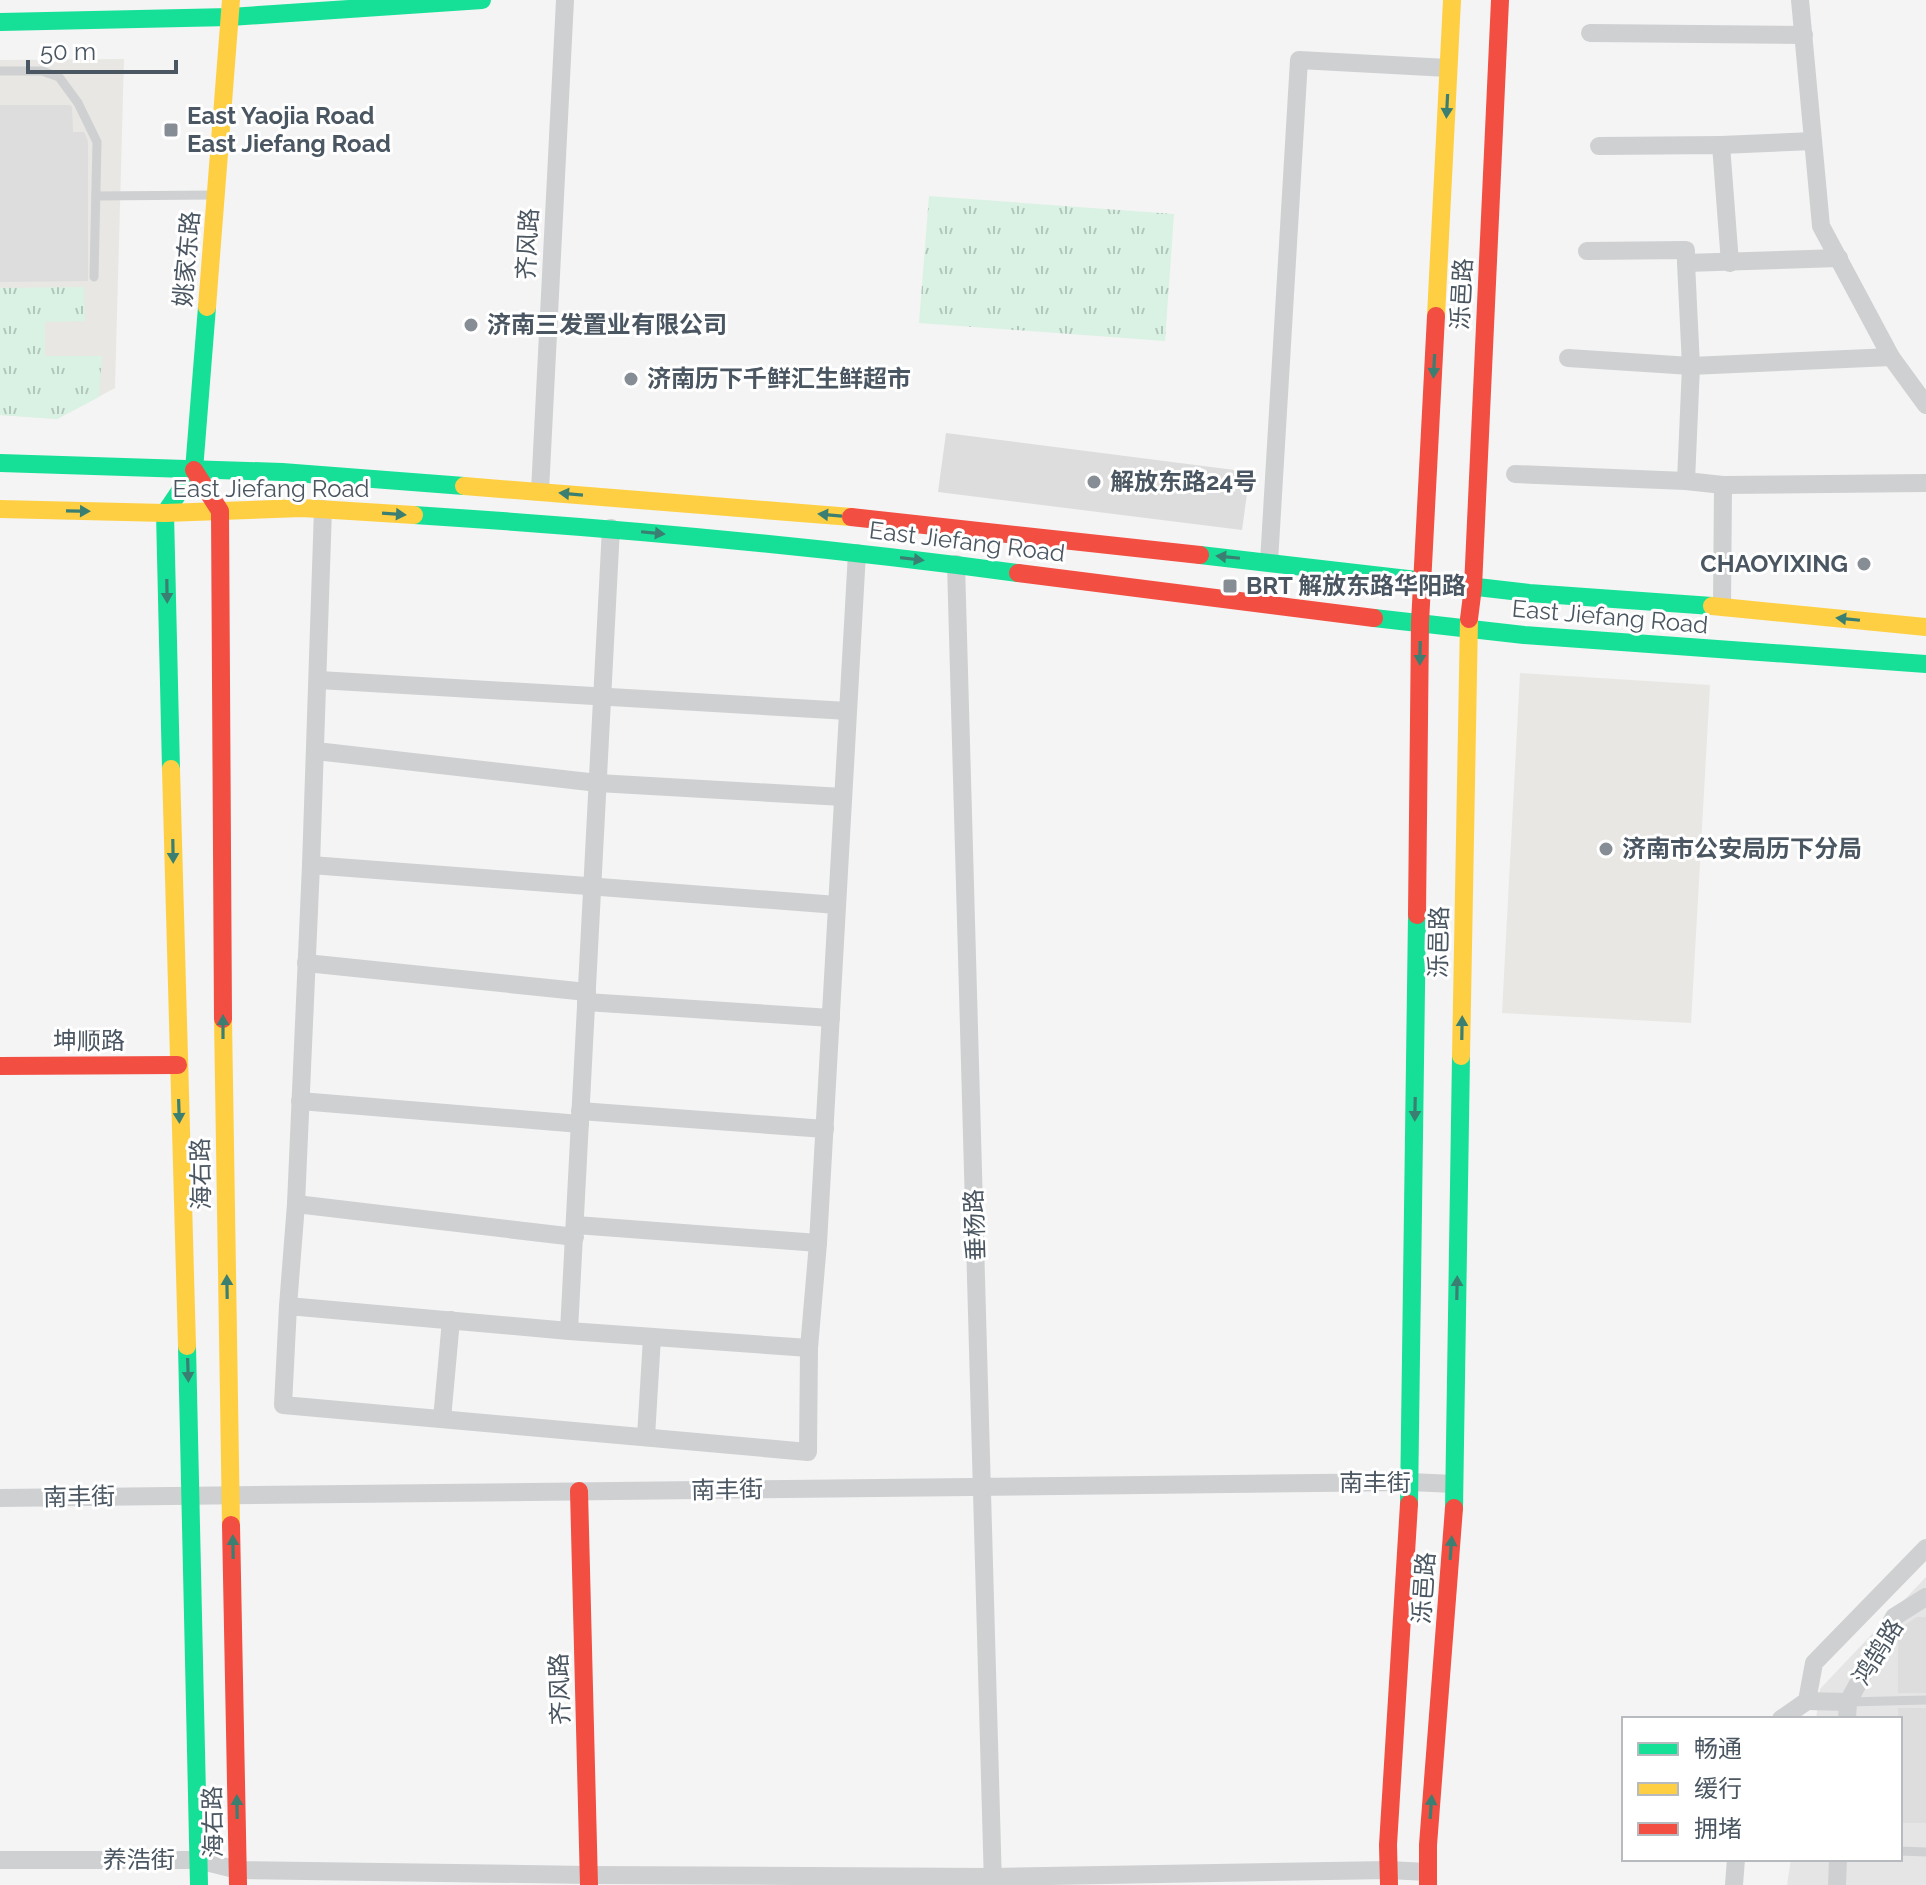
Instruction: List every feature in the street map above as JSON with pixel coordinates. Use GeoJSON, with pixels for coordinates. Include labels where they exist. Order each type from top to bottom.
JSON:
{"type":"FeatureCollection","features":[{"type":"Feature","properties":{"kind":"main road"},"geometry":{"type":"LineString","coordinates":[[0,22],[230,8],[482,0]]}},
{"type":"Feature","properties":{"kind":"main road","name":"泺邑路"},"geometry":{"type":"LineString","coordinates":[[1388,1877],[1410,1482],[1420,623],[1452,0]]}},
{"type":"Feature","properties":{"kind":"main road","name":"泺邑路"},"geometry":{"type":"LineString","coordinates":[[1428,1879],[1454,1484],[1468,628],[1473,587],[1500,0]]}},
{"type":"Feature","properties":{"kind":"main road","name":"姚家东路"},"geometry":{"type":"LineString","coordinates":[[165,513],[194,470],[230,8]]}},
{"type":"Feature","properties":{"kind":"main road","name":"East Jiefang Road"},"geometry":{"type":"LineString","coordinates":[[0,463],[282,472],[900,521],[1529,593],[1722,606],[1926,627]]}},
{"type":"Feature","properties":{"kind":"main road"},"geometry":{"type":"LineString","coordinates":[[194,470],[220,511]]}},
{"type":"Feature","properties":{"kind":"main road","name":"East Jiefang Road"},"geometry":{"type":"LineString","coordinates":[[0,509],[165,513],[323,509],[611,528],[956,564],[1540,637],[1926,664]]}},
{"type":"Feature","properties":{"kind":"main road","name":"海右路"},"geometry":{"type":"LineString","coordinates":[[220,511],[223,1054],[238,1878]]}},
{"type":"Feature","properties":{"kind":"main road","name":"海右路"},"geometry":{"type":"LineString","coordinates":[[165,513],[192,1496],[199,1885]]}},
{"type":"Feature","properties":{"kind":"main road","name":"坤顺路"},"geometry":{"type":"LineString","coordinates":[[0,1066],[178,1065]]}},
{"type":"Feature","properties":{"kind":"main road","name":"齐风路"},"geometry":{"type":"LineString","coordinates":[[579,1491],[589,1880]]}},
{"type":"Feature","properties":{"kind":"street","name":"齐风路"},"geometry":{"type":"LineString","coordinates":[[540,491],[565,0]]}},
{"type":"Feature","properties":{"kind":"street"},"geometry":{"type":"LineString","coordinates":[[1800,0],[1821,226],[1891,357],[1926,405]]}},
{"type":"Feature","properties":{"kind":"street"},"geometry":{"type":"LineString","coordinates":[[1590,33],[1804,35]]}},
{"type":"Feature","properties":{"kind":"street"},"geometry":{"type":"LineString","coordinates":[[1269,562],[1299,60],[1448,68]]}},
{"type":"Feature","properties":{"kind":"street"},"geometry":{"type":"LineString","coordinates":[[1599,146],[1813,141]]}},
{"type":"Feature","properties":{"kind":"street"},"geometry":{"type":"LineString","coordinates":[[1721,145],[1730,263]]}},
{"type":"Feature","properties":{"kind":"street"},"geometry":{"type":"LineString","coordinates":[[1587,251],[1686,250],[1691,366],[1686,481]]}},
{"type":"Feature","properties":{"kind":"street"},"geometry":{"type":"LineString","coordinates":[[1686,263],[1839,258]]}},
{"type":"Feature","properties":{"kind":"street"},"geometry":{"type":"LineString","coordinates":[[1568,358],[1691,366],[1891,357]]}},
{"type":"Feature","properties":{"kind":"street"},"geometry":{"type":"LineString","coordinates":[[1515,474],[1723,485],[1926,483]]}},
{"type":"Feature","properties":{"kind":"street"},"geometry":{"type":"LineString","coordinates":[[1722,606],[1723,485]]}},
{"type":"Feature","properties":{"kind":"street"},"geometry":{"type":"LineString","coordinates":[[323,509],[319,680],[296,1204],[283,1405],[808,1452],[809,1348],[825,1129],[857,553]]}},
{"type":"Feature","properties":{"kind":"street"},"geometry":{"type":"LineString","coordinates":[[569,1331],[611,528]]}},
{"type":"Feature","properties":{"kind":"street","name":"垂杨路"},"geometry":{"type":"LineString","coordinates":[[956,564],[993,1881]]}},
{"type":"Feature","properties":{"kind":"street"},"geometry":{"type":"LineString","coordinates":[[319,680],[848,711]]}},
{"type":"Feature","properties":{"kind":"street"},"geometry":{"type":"LineString","coordinates":[[316,751],[598,783],[843,797]]}},
{"type":"Feature","properties":{"kind":"street"},"geometry":{"type":"LineString","coordinates":[[311,865],[837,905]]}},
{"type":"Feature","properties":{"kind":"street"},"geometry":{"type":"LineString","coordinates":[[306,963],[586,997],[831,1018]]}},
{"type":"Feature","properties":{"kind":"street"},"geometry":{"type":"LineString","coordinates":[[300,1101],[825,1129]]}},
{"type":"Feature","properties":{"kind":"street"},"geometry":{"type":"LineString","coordinates":[[296,1204],[576,1231],[818,1243]]}},
{"type":"Feature","properties":{"kind":"street"},"geometry":{"type":"LineString","coordinates":[[288,1306],[809,1348]]}},
{"type":"Feature","properties":{"kind":"street"},"geometry":{"type":"LineString","coordinates":[[442,1419],[451,1320]]}},
{"type":"Feature","properties":{"kind":"street"},"geometry":{"type":"LineString","coordinates":[[646,1437],[652,1337]]}},
{"type":"Feature","properties":{"kind":"street","name":"南丰街"},"geometry":{"type":"LineString","coordinates":[[0,1498],[1410,1482],[1454,1484]]}},
{"type":"Feature","properties":{"kind":"street"},"geometry":{"type":"LineString","coordinates":[[1784,1717],[1807,1701],[1814,1663],[1926,1548]]}},
{"type":"Feature","properties":{"kind":"street","name":"鸿鹄路"},"geometry":{"type":"LineString","coordinates":[[1847,1710],[1894,1617],[1926,1597]]}},
{"type":"Feature","properties":{"kind":"street"},"geometry":{"type":"LineString","coordinates":[[1807,1701],[1847,1710]]}},
{"type":"Feature","properties":{"kind":"street","name":"养浩街"},"geometry":{"type":"LineString","coordinates":[[0,1860],[198,1860],[238,1878],[1428,1879]]}},
{"type":"Feature","properties":{"kind":"street"},"geometry":{"type":"LineString","coordinates":[[1734,1885],[1736,1861]]}},
{"type":"Feature","properties":{"kind":"street"},"geometry":{"type":"LineString","coordinates":[[1837,1885],[1838,1861]]}},
{"type":"Feature","properties":{"kind":"lane"},"geometry":{"type":"LineString","coordinates":[[0,71],[42,71],[59,77],[78,103],[97,142],[94,277]]}},
{"type":"Feature","properties":{"kind":"lane"},"geometry":{"type":"LineString","coordinates":[[96,196],[216,195]]}},
{"type":"Feature","properties":{"kind":"lane"},"geometry":{"type":"LineString","coordinates":[[1847,1710],[1926,1700]]}},
{"type":"Feature","properties":{"kind":"lane"},"geometry":{"type":"LineString","coordinates":[[1902,1851],[1926,1852]]}},
{"type":"Feature","properties":{"kind":"shaded area"},"geometry":{"type":"Polygon","coordinates":[[[124,59],[115,388],[57,419],[0,415],[0,60],[124,59]]]}},
{"type":"Feature","properties":{"kind":"shaded area","name":"济南市公安局历下分局"},"geometry":{"type":"Polygon","coordinates":[[[1520,673],[1710,685],[1691,1023],[1502,1013],[1520,673]]]}},
{"type":"Feature","properties":{"kind":"shaded area"},"geometry":{"type":"Polygon","coordinates":[[[1926,1577],[1926,1885],[1787,1885],[1791,1861],[1902,1861],[1902,1717],[1816,1717],[1820,1689],[1926,1577]]]}},
{"type":"Feature","properties":{"kind":"green space"},"geometry":{"type":"Polygon","coordinates":[[[929,196],[1174,214],[1165,341],[919,323],[929,196]]]}},
{"type":"Feature","properties":{"kind":"green space"},"geometry":{"type":"Polygon","coordinates":[[[84,287],[85,321],[45,322],[45,356],[102,356],[99,397],[57,419],[0,415],[0,288],[84,287]]]}},
{"type":"Feature","properties":{"kind":"building"},"geometry":{"type":"Polygon","coordinates":[[[0,105],[72,107],[73,132],[84,132],[88,141],[88,281],[0,282],[0,105]]]}},
{"type":"Feature","properties":{"kind":"building","name":"解放东路24号"},"geometry":{"type":"Polygon","coordinates":[[[946,433],[1250,472],[1242,530],[938,492],[946,433]]]}},
{"type":"Feature","properties":{"kind":"building"},"geometry":{"type":"Polygon","coordinates":[[[1917,1617],[1926,1617],[1926,1693],[1898,1693],[1898,1635],[1903,1626],[1917,1617]]]}},
{"type":"Feature","properties":{"kind":"building"},"geometry":{"type":"Polygon","coordinates":[[[1898,1708],[1926,1708],[1926,1823],[1902,1823],[1902,1717],[1898,1717],[1898,1708]]]}},
{"type":"Feature","properties":{"kind":"traffic: fast"},"geometry":{"type":"LineString","coordinates":[[0,22],[230,17],[482,0]]}},
{"type":"Feature","properties":{"kind":"traffic: fast"},"geometry":{"type":"LineString","coordinates":[[171,769],[165,513],[194,470],[207,307]]}},
{"type":"Feature","properties":{"kind":"traffic: fast"},"geometry":{"type":"LineString","coordinates":[[0,463],[282,472],[464,486]]}},
{"type":"Feature","properties":{"kind":"traffic: fast"},"geometry":{"type":"LineString","coordinates":[[414,515],[716,539],[1018,573]]}},
{"type":"Feature","properties":{"kind":"traffic: fast"},"geometry":{"type":"LineString","coordinates":[[1200,555],[1529,593],[1712,606]]}},
{"type":"Feature","properties":{"kind":"traffic: fast"},"geometry":{"type":"LineString","coordinates":[[1374,618],[1524,635],[1926,664]]}},
{"type":"Feature","properties":{"kind":"traffic: fast"},"geometry":{"type":"LineString","coordinates":[[1409,1504],[1417,915]]}},
{"type":"Feature","properties":{"kind":"traffic: fast"},"geometry":{"type":"LineString","coordinates":[[1454,1508],[1461,1056]]}},
{"type":"Feature","properties":{"kind":"traffic: fast"},"geometry":{"type":"LineString","coordinates":[[187,1346],[199,1885]]}},
{"type":"Feature","properties":{"kind":"traffic: slow"},"geometry":{"type":"LineString","coordinates":[[207,307],[231,0]]}},
{"type":"Feature","properties":{"kind":"traffic: slow"},"geometry":{"type":"LineString","coordinates":[[1436,316],[1452,0]]}},
{"type":"Feature","properties":{"kind":"traffic: slow"},"geometry":{"type":"LineString","coordinates":[[464,486],[851,517]]}},
{"type":"Feature","properties":{"kind":"traffic: slow"},"geometry":{"type":"LineString","coordinates":[[0,509],[165,513],[302,508],[414,515]]}},
{"type":"Feature","properties":{"kind":"traffic: slow"},"geometry":{"type":"LineString","coordinates":[[1712,606],[1926,627]]}},
{"type":"Feature","properties":{"kind":"traffic: slow"},"geometry":{"type":"LineString","coordinates":[[1461,1056],[1469,619]]}},
{"type":"Feature","properties":{"kind":"traffic: slow"},"geometry":{"type":"LineString","coordinates":[[171,769],[187,1346]]}},
{"type":"Feature","properties":{"kind":"traffic: slow"},"geometry":{"type":"LineString","coordinates":[[223,1019],[231,1525]]}},
{"type":"Feature","properties":{"kind":"traffic: jam"},"geometry":{"type":"LineString","coordinates":[[1469,619],[1500,0]]}},
{"type":"Feature","properties":{"kind":"traffic: jam"},"geometry":{"type":"LineString","coordinates":[[1417,915],[1420,623],[1436,316]]}},
{"type":"Feature","properties":{"kind":"traffic: jam"},"geometry":{"type":"LineString","coordinates":[[194,470],[220,511],[223,1019]]}},
{"type":"Feature","properties":{"kind":"traffic: jam"},"geometry":{"type":"LineString","coordinates":[[851,517],[1200,555]]}},
{"type":"Feature","properties":{"kind":"traffic: jam"},"geometry":{"type":"LineString","coordinates":[[1018,573],[1374,618]]}},
{"type":"Feature","properties":{"kind":"traffic: jam"},"geometry":{"type":"LineString","coordinates":[[0,1066],[178,1065]]}},
{"type":"Feature","properties":{"kind":"traffic: jam"},"geometry":{"type":"LineString","coordinates":[[579,1491],[589,1885]]}},
{"type":"Feature","properties":{"kind":"traffic: jam"},"geometry":{"type":"LineString","coordinates":[[1389,1885],[1388,1845],[1409,1504]]}},
{"type":"Feature","properties":{"kind":"traffic: jam"},"geometry":{"type":"LineString","coordinates":[[1428,1885],[1428,1845],[1454,1508]]}},
{"type":"Feature","properties":{"kind":"traffic: jam"},"geometry":{"type":"LineString","coordinates":[[231,1525],[238,1885]]}},
{"type":"Feature","properties":{"kind":"place","name":"East Yaojia Road East Jiefang Road"},"geometry":{"type":"Point","coordinates":[171,130]}},
{"type":"Feature","properties":{"kind":"place","name":"济南三发置业有限公司"},"geometry":{"type":"Point","coordinates":[471,325]}},
{"type":"Feature","properties":{"kind":"place","name":"济南历下千鲜汇生鲜超市"},"geometry":{"type":"Point","coordinates":[631,379]}},
{"type":"Feature","properties":{"kind":"place","name":"解放东路24号"},"geometry":{"type":"Point","coordinates":[1094,482]}},
{"type":"Feature","properties":{"kind":"place","name":"CHAOYIXING"},"geometry":{"type":"Point","coordinates":[1864,564]}},
{"type":"Feature","properties":{"kind":"place","name":"BRT 解放东路华阳路"},"geometry":{"type":"Point","coordinates":[1230,586]}},
{"type":"Feature","properties":{"kind":"place","name":"济南市公安局历下分局"},"geometry":{"type":"Point","coordinates":[1606,849]}}]}
